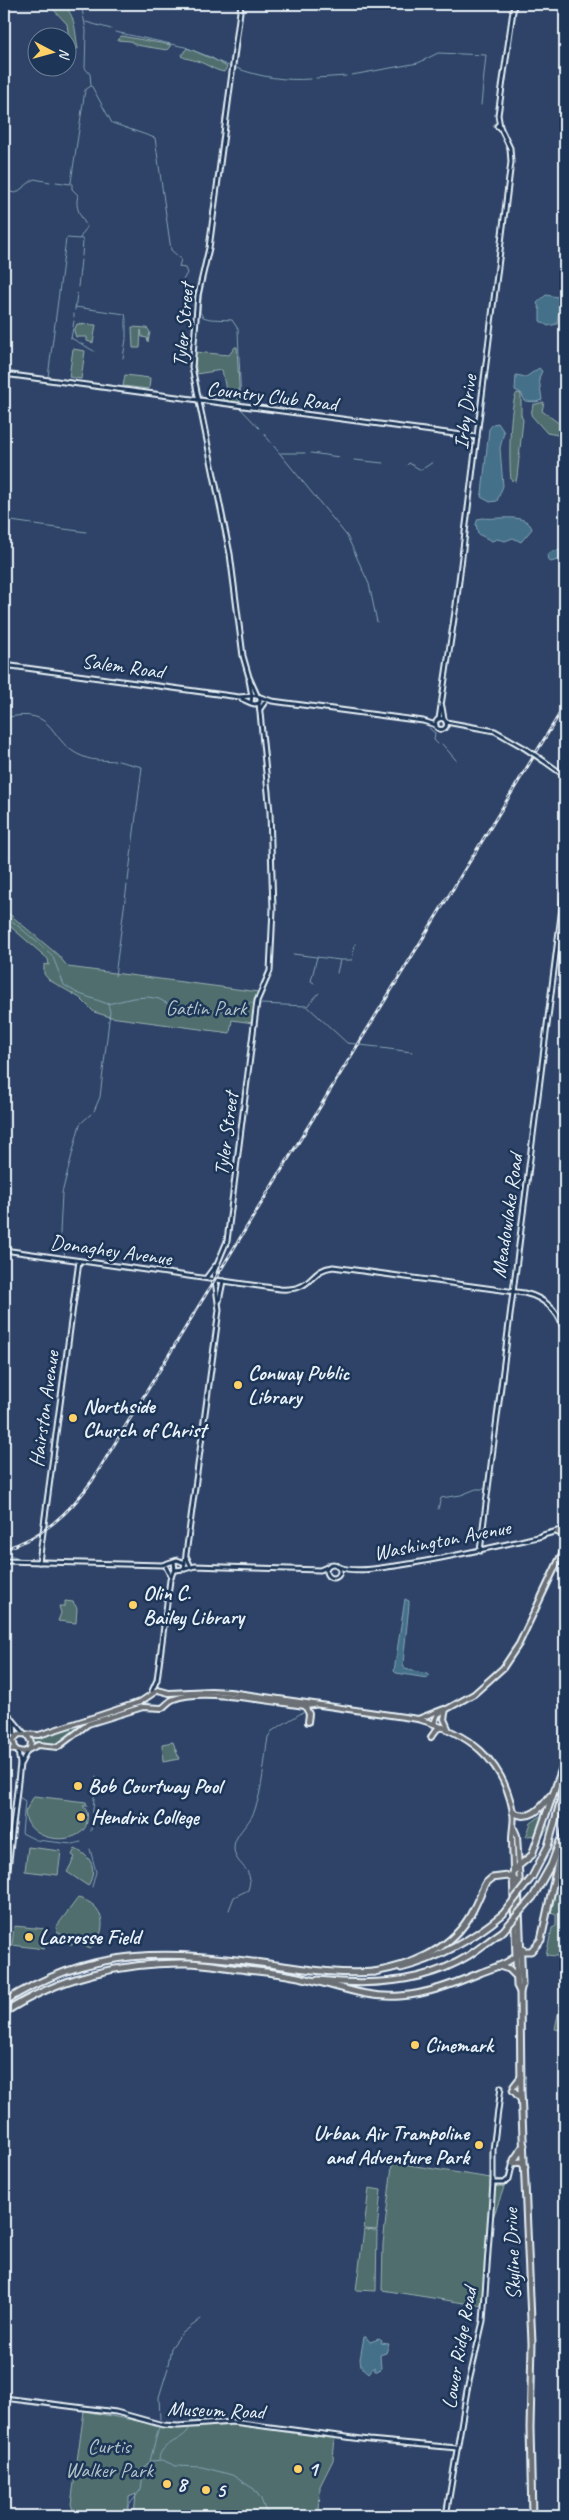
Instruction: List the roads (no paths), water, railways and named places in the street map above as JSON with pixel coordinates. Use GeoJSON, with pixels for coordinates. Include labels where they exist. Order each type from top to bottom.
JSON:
{"type":"FeatureCollection","features":[{"type":"Feature","properties":{"kind":"highway"},"geometry":{"type":"LineString","coordinates":[[513,1876],[520,1865],[532,1855],[565,1760]]}},
{"type":"Feature","properties":{"kind":"highway"},"geometry":{"type":"LineString","coordinates":[[4,2002],[30,1987],[79,1967],[126,1956],[155,1954],[200,1955],[348,1974],[374,1972],[414,1965],[450,1951],[483,1931],[503,1914],[532,1877],[548,1846],[565,1785]]}},
{"type":"Feature","properties":{"kind":"highway"},"geometry":{"type":"LineString","coordinates":[[513,1812],[524,1817],[532,1814],[544,1804],[555,1789]]}},
{"type":"Feature","properties":{"kind":"highway"},"geometry":{"type":"LineString","coordinates":[[4,2013],[20,2002],[58,1985],[90,1974],[146,1964],[189,1963],[305,1979],[355,1983],[381,1983],[434,1971],[467,1956],[503,1931],[533,1897],[552,1865],[565,1826]]}},
{"type":"Feature","properties":{"kind":"highway"},"geometry":{"type":"LineString","coordinates":[[305,1979],[368,1995],[400,1996],[433,1991],[534,1950],[541,1938],[565,1830]]}},
{"type":"Feature","properties":{"kind":"highway"},"geometry":{"type":"LineString","coordinates":[[503,1876],[513,1866]]}},
{"type":"Feature","properties":{"kind":"highway"},"geometry":{"type":"LineString","coordinates":[[374,1972],[400,1967],[445,1944],[465,1924],[486,1882],[493,1878],[513,1876]]}},
{"type":"Feature","properties":{"kind":"highway"},"geometry":{"type":"LineString","coordinates":[[513,1876],[520,1885]]}},
{"type":"Feature","properties":{"kind":"highway","name":"Skyline Drive"},"geometry":{"type":"LineString","coordinates":[[513,1876],[515,1935],[522,1985],[520,1992]]}},
{"type":"Feature","properties":{"kind":"highway","name":"Skyline Drive"},"geometry":{"type":"LineString","coordinates":[[520,1885],[521,1949]]}},
{"type":"Feature","properties":{"kind":"highway"},"geometry":{"type":"LineString","coordinates":[[515,1935],[521,1949],[519,1957]]}},
{"type":"Feature","properties":{"kind":"highway"},"geometry":{"type":"LineString","coordinates":[[521,1949],[534,1950]]}},
{"type":"Feature","properties":{"kind":"highway","name":"Skyline Drive"},"geometry":{"type":"LineString","coordinates":[[519,1957],[517,1977],[520,1992],[521,2077],[532,2343],[530,2428],[532,2516]]}},
{"type":"Feature","properties":{"kind":"highway"},"geometry":{"type":"LineString","coordinates":[[498,1966],[509,1969],[517,1977]]}},
{"type":"Feature","properties":{"kind":"highway"},"geometry":{"type":"LineString","coordinates":[[521,2077],[514,2088],[522,2100]]}},
{"type":"Feature","properties":{"kind":"highway"},"geometry":{"type":"LineString","coordinates":[[524,2146],[513,2161],[521,2162],[526,2167]]}},
{"type":"Feature","properties":{"kind":"main road"},"geometry":{"type":"LineString","coordinates":[[562,1530],[565,1536]]}},
{"type":"Feature","properties":{"kind":"main road"},"geometry":{"type":"LineString","coordinates":[[434,1723],[438,1714],[474,1694],[503,1668],[519,1644],[565,1547]]}},
{"type":"Feature","properties":{"kind":"main road"},"geometry":{"type":"LineString","coordinates":[[550,1579],[565,1553]]}},
{"type":"Feature","properties":{"kind":"main road"},"geometry":{"type":"LineString","coordinates":[[4,1746],[19,1734],[39,1735],[140,1702],[161,1690],[166,1693],[212,1691],[307,1702],[314,1705]]}},
{"type":"Feature","properties":{"kind":"main road"},"geometry":{"type":"LineString","coordinates":[[166,1693],[168,1702]]}},
{"type":"Feature","properties":{"kind":"main road"},"geometry":{"type":"LineString","coordinates":[[151,1694],[150,1703],[153,1707]]}},
{"type":"Feature","properties":{"kind":"main road"},"geometry":{"type":"LineString","coordinates":[[4,1751],[17,1751],[38,1745],[61,1746],[88,1724],[143,1707],[162,1708],[168,1702],[182,1697],[211,1695],[304,1706],[314,1705]]}},
{"type":"Feature","properties":{"kind":"main road","name":"Skyline Drive"},"geometry":{"type":"LineString","coordinates":[[314,1705],[418,1719],[448,1728],[464,1736],[488,1757],[507,1789],[513,1812],[520,1865],[520,1885]]}},
{"type":"Feature","properties":{"kind":"main road"},"geometry":{"type":"LineString","coordinates":[[304,1706],[309,1714],[308,1722]]}},
{"type":"Feature","properties":{"kind":"main road"},"geometry":{"type":"LineString","coordinates":[[418,1719],[435,1711],[446,1709]]}},
{"type":"Feature","properties":{"kind":"main road"},"geometry":{"type":"LineString","coordinates":[[431,1737],[438,1728],[448,1728],[444,1719],[446,1709]]}},
{"type":"Feature","properties":{"kind":"main road"},"geometry":{"type":"LineString","coordinates":[[26,1734],[31,1742],[28,1749]]}},
{"type":"Feature","properties":{"kind":"main road"},"geometry":{"type":"LineString","coordinates":[[14,1738],[17,1751]]}},
{"type":"Feature","properties":{"kind":"main road","name":"Skyline Drive"},"geometry":{"type":"LineString","coordinates":[[513,1876],[514,1826]]}},
{"type":"Feature","properties":{"kind":"street","name":"Tyler Street"},"geometry":{"type":"LineString","coordinates":[[241,4],[210,238],[198,295],[192,360],[198,402],[230,554],[242,649],[252,703],[259,718]]}},
{"type":"Feature","properties":{"kind":"street","name":"Irby Drive"},"geometry":{"type":"LineString","coordinates":[[437,721],[442,702],[477,438],[511,162],[510,148],[499,126],[514,4]]}},
{"type":"Feature","properties":{"kind":"street","name":"Country Club Road"},"geometry":{"type":"LineString","coordinates":[[4,374],[198,402],[477,438]]}},
{"type":"Feature","properties":{"kind":"street","name":"Salem Road"},"geometry":{"type":"LineString","coordinates":[[4,665],[246,698],[258,696]]}},
{"type":"Feature","properties":{"kind":"street","name":"Tyler Street"},"geometry":{"type":"LineString","coordinates":[[187,1558],[186,1553],[219,1301],[214,1280],[216,1265],[227,1241],[257,1001],[270,971],[274,917],[271,825],[259,703],[258,696],[248,677]]}},
{"type":"Feature","properties":{"kind":"street"},"geometry":{"type":"LineString","coordinates":[[246,698],[249,684]]}},
{"type":"Feature","properties":{"kind":"street"},"geometry":{"type":"LineString","coordinates":[[258,696],[272,701],[423,721],[445,722],[495,732],[523,747],[565,776]]}},
{"type":"Feature","properties":{"kind":"street","name":"Salem Road"},"geometry":{"type":"LineString","coordinates":[[238,697],[252,703]]}},
{"type":"Feature","properties":{"kind":"street"},"geometry":{"type":"LineString","coordinates":[[252,703],[272,701]]}},
{"type":"Feature","properties":{"kind":"street"},"geometry":{"type":"LineString","coordinates":[[259,712],[265,702]]}},
{"type":"Feature","properties":{"kind":"street","name":"Irby Drive"},"geometry":{"type":"LineString","coordinates":[[442,702],[445,722]]}},
{"type":"Feature","properties":{"kind":"street"},"geometry":{"type":"LineString","coordinates":[[437,721],[440,729],[445,722]]}},
{"type":"Feature","properties":{"kind":"street","name":"Meadowlake Road"},"geometry":{"type":"LineString","coordinates":[[480,1551],[486,1489],[565,884]]}},
{"type":"Feature","properties":{"kind":"street","name":"Donaghey Avenue"},"geometry":{"type":"LineString","coordinates":[[4,1250],[214,1280],[296,1289],[303,1287],[325,1268],[333,1267],[522,1292]]}},
{"type":"Feature","properties":{"kind":"street","name":"Hairston Avenue"},"geometry":{"type":"LineString","coordinates":[[39,1562],[79,1261]]}},
{"type":"Feature","properties":{"kind":"street"},"geometry":{"type":"LineString","coordinates":[[206,1278],[216,1265]]}},
{"type":"Feature","properties":{"kind":"street"},"geometry":{"type":"LineString","coordinates":[[219,1301],[223,1281]]}},
{"type":"Feature","properties":{"kind":"street"},"geometry":{"type":"LineString","coordinates":[[514,1282],[522,1292],[540,1298],[550,1306],[559,1318],[565,1338]]}},
{"type":"Feature","properties":{"kind":"street","name":"Washington Avenue"},"geometry":{"type":"LineString","coordinates":[[339,1567],[347,1570],[371,1569],[431,1561],[480,1551],[562,1530]]}},
{"type":"Feature","properties":{"kind":"street"},"geometry":{"type":"LineString","coordinates":[[164,1566],[180,1560],[186,1553]]}},
{"type":"Feature","properties":{"kind":"street"},"geometry":{"type":"LineString","coordinates":[[184,1569],[187,1558]]}},
{"type":"Feature","properties":{"kind":"street"},"geometry":{"type":"LineString","coordinates":[[187,1558],[190,1565]]}},
{"type":"Feature","properties":{"kind":"street"},"geometry":{"type":"LineString","coordinates":[[180,1560],[195,1566],[320,1570],[332,1564],[339,1567],[339,1574],[334,1577],[320,1570]]}},
{"type":"Feature","properties":{"kind":"street"},"geometry":{"type":"LineString","coordinates":[[4,1561],[164,1566],[179,1571]]}},
{"type":"Feature","properties":{"kind":"street"},"geometry":{"type":"LineString","coordinates":[[151,1694],[157,1680],[174,1562]]}},
{"type":"Feature","properties":{"kind":"street"},"geometry":{"type":"LineString","coordinates":[[164,1566],[171,1576]]}},
{"type":"Feature","properties":{"kind":"street"},"geometry":{"type":"LineString","coordinates":[[170,1583],[179,1571],[195,1566]]}},
{"type":"Feature","properties":{"kind":"street"},"geometry":{"type":"LineString","coordinates":[[327,1567],[327,1574]]}},
{"type":"Feature","properties":{"kind":"street","name":"Washington Avenue"},"geometry":{"type":"LineString","coordinates":[[339,1574],[347,1570]]}},
{"type":"Feature","properties":{"kind":"street"},"geometry":{"type":"LineString","coordinates":[[157,1680],[161,1690]]}},
{"type":"Feature","properties":{"kind":"street"},"geometry":{"type":"LineString","coordinates":[[4,1709],[26,1734]]}},
{"type":"Feature","properties":{"kind":"street"},"geometry":{"type":"LineString","coordinates":[[14,1719],[14,1738]]}},
{"type":"Feature","properties":{"kind":"street"},"geometry":{"type":"LineString","coordinates":[[20,1764],[28,1749]]}},
{"type":"Feature","properties":{"kind":"street"},"geometry":{"type":"LineString","coordinates":[[4,1904],[20,1764],[17,1751]]}},
{"type":"Feature","properties":{"kind":"street","name":"Lower Ridge Road"},"geometry":{"type":"LineString","coordinates":[[446,2516],[467,2390],[483,2321],[493,2183],[493,2150],[501,2087]]}},
{"type":"Feature","properties":{"kind":"street"},"geometry":{"type":"LineString","coordinates":[[493,2183],[504,2183],[509,2179],[513,2161],[525,2157]]}},
{"type":"Feature","properties":{"kind":"street","name":"Museum Road"},"geometry":{"type":"LineString","coordinates":[[4,2398],[116,2412],[163,2425],[178,2426],[233,2422],[369,2440],[457,2448]]}},
{"type":"Feature","properties":{"kind":"water"},"geometry":{"type":"Polygon","coordinates":[[[546,295],[558,297],[565,305],[558,316],[557,324],[548,326],[540,321],[540,310],[537,303],[546,295]]]}},
{"type":"Feature","properties":{"kind":"water"},"geometry":{"type":"Polygon","coordinates":[[[539,368],[542,371],[539,378],[542,400],[536,402],[525,401],[521,393],[515,390],[516,375],[526,377],[539,368]]]}},
{"type":"Feature","properties":{"kind":"water"},"geometry":{"type":"Polygon","coordinates":[[[498,423],[504,432],[500,448],[503,486],[497,501],[490,502],[481,497],[489,429],[493,424],[498,423]]]}},
{"type":"Feature","properties":{"kind":"water"},"geometry":{"type":"Polygon","coordinates":[[[478,519],[524,520],[532,529],[521,542],[513,538],[505,541],[497,539],[492,541],[478,534],[476,524],[478,519]]]}},
{"type":"Feature","properties":{"kind":"water"},"geometry":{"type":"Polygon","coordinates":[[[560,550],[565,553],[565,562],[562,564],[557,560],[551,562],[548,560],[547,555],[552,551],[560,550]]]}},
{"type":"Feature","properties":{"kind":"water"},"geometry":{"type":"Polygon","coordinates":[[[405,1599],[409,1601],[409,1605],[403,1664],[405,1669],[427,1674],[429,1676],[427,1678],[396,1673],[394,1671],[405,1599]]]}},
{"type":"Feature","properties":{"kind":"water"},"geometry":{"type":"Polygon","coordinates":[[[364,2337],[370,2342],[379,2339],[382,2341],[381,2343],[389,2344],[386,2353],[380,2355],[381,2368],[378,2371],[375,2371],[374,2367],[369,2373],[361,2366],[360,2359],[364,2337]]]}},
{"type":"Feature","properties":{"kind":"waterway"},"geometry":{"type":"LineString","coordinates":[[81,4],[86,30],[85,68],[90,74],[91,85],[112,123],[155,138],[171,250],[181,259],[179,267],[185,268],[187,273],[180,285],[184,289],[196,288]]}},
{"type":"Feature","properties":{"kind":"waterway"},"geometry":{"type":"LineString","coordinates":[[86,22],[111,29]]}},
{"type":"Feature","properties":{"kind":"waterway"},"geometry":{"type":"LineString","coordinates":[[115,32],[185,47],[231,67]]}},
{"type":"Feature","properties":{"kind":"waterway"},"geometry":{"type":"LineString","coordinates":[[352,75],[418,63],[438,53],[486,55],[481,105]]}},
{"type":"Feature","properties":{"kind":"waterway"},"geometry":{"type":"LineString","coordinates":[[236,68],[273,78],[311,79]]}},
{"type":"Feature","properties":{"kind":"waterway"},"geometry":{"type":"LineString","coordinates":[[316,78],[346,76]]}},
{"type":"Feature","properties":{"kind":"waterway"},"geometry":{"type":"LineString","coordinates":[[56,182],[70,184],[71,182],[85,90],[91,86]]}},
{"type":"Feature","properties":{"kind":"waterway"},"geometry":{"type":"LineString","coordinates":[[4,191],[16,193],[34,179],[50,182]]}},
{"type":"Feature","properties":{"kind":"waterway"},"geometry":{"type":"LineString","coordinates":[[72,183],[72,189],[78,195],[78,209],[87,227],[81,236]]}},
{"type":"Feature","properties":{"kind":"waterway"},"geometry":{"type":"LineString","coordinates":[[67,238],[80,239],[81,237]]}},
{"type":"Feature","properties":{"kind":"waterway"},"geometry":{"type":"LineString","coordinates":[[80,238],[83,240],[82,256]]}},
{"type":"Feature","properties":{"kind":"waterway"},"geometry":{"type":"LineString","coordinates":[[48,377],[66,239]]}},
{"type":"Feature","properties":{"kind":"waterway"},"geometry":{"type":"LineString","coordinates":[[78,287],[81,260]]}},
{"type":"Feature","properties":{"kind":"waterway"},"geometry":{"type":"LineString","coordinates":[[202,289],[200,312],[203,317],[232,320],[238,329],[241,405]]}},
{"type":"Feature","properties":{"kind":"waterway"},"geometry":{"type":"LineString","coordinates":[[75,310],[77,293]]}},
{"type":"Feature","properties":{"kind":"waterway"},"geometry":{"type":"LineString","coordinates":[[75,307],[125,314],[126,320]]}},
{"type":"Feature","properties":{"kind":"waterway"},"geometry":{"type":"LineString","coordinates":[[71,339],[74,321]]}},
{"type":"Feature","properties":{"kind":"waterway"},"geometry":{"type":"LineString","coordinates":[[126,321],[126,338]]}},
{"type":"Feature","properties":{"kind":"waterway"},"geometry":{"type":"LineString","coordinates":[[71,338],[94,351]]}},
{"type":"Feature","properties":{"kind":"waterway"},"geometry":{"type":"LineString","coordinates":[[123,358],[126,339]]}},
{"type":"Feature","properties":{"kind":"waterway"},"geometry":{"type":"LineString","coordinates":[[223,398],[242,398]]}},
{"type":"Feature","properties":{"kind":"waterway"},"geometry":{"type":"LineString","coordinates":[[241,409],[259,428]]}},
{"type":"Feature","properties":{"kind":"waterway"},"geometry":{"type":"LineString","coordinates":[[264,434],[347,536],[369,584],[377,622]]}},
{"type":"Feature","properties":{"kind":"waterway"},"geometry":{"type":"LineString","coordinates":[[281,453],[305,453]]}},
{"type":"Feature","properties":{"kind":"waterway"},"geometry":{"type":"LineString","coordinates":[[311,453],[339,457]]}},
{"type":"Feature","properties":{"kind":"waterway"},"geometry":{"type":"LineString","coordinates":[[354,460],[383,463]]}},
{"type":"Feature","properties":{"kind":"waterway"},"geometry":{"type":"LineString","coordinates":[[407,465],[409,463],[421,470],[433,462]]}},
{"type":"Feature","properties":{"kind":"waterway"},"geometry":{"type":"LineString","coordinates":[[4,520],[32,524]]}},
{"type":"Feature","properties":{"kind":"waterway"},"geometry":{"type":"LineString","coordinates":[[35,525],[86,532]]}},
{"type":"Feature","properties":{"kind":"waterway"},"geometry":{"type":"LineString","coordinates":[[4,718],[22,715],[35,717],[51,727],[63,743],[72,751],[95,760],[115,761]]}},
{"type":"Feature","properties":{"kind":"waterway"},"geometry":{"type":"LineString","coordinates":[[429,728],[435,733],[434,740],[438,744]]}},
{"type":"Feature","properties":{"kind":"waterway"},"geometry":{"type":"LineString","coordinates":[[442,744],[456,760]]}},
{"type":"Feature","properties":{"kind":"waterway"},"geometry":{"type":"LineString","coordinates":[[118,761],[142,767],[128,881]]}},
{"type":"Feature","properties":{"kind":"waterway"},"geometry":{"type":"LineString","coordinates":[[115,976],[127,885]]}},
{"type":"Feature","properties":{"kind":"waterway"},"geometry":{"type":"LineString","coordinates":[[4,914],[52,955],[64,985],[77,993],[108,1004],[133,998],[148,997],[159,999],[179,1010],[194,1012],[232,1010],[246,1003],[252,1003]]}},
{"type":"Feature","properties":{"kind":"waterway"},"geometry":{"type":"LineString","coordinates":[[337,973],[340,960],[352,960],[355,944]]}},
{"type":"Feature","properties":{"kind":"waterway"},"geometry":{"type":"LineString","coordinates":[[293,954],[340,960]]}},
{"type":"Feature","properties":{"kind":"waterway"},"geometry":{"type":"LineString","coordinates":[[314,983],[311,981],[317,957]]}},
{"type":"Feature","properties":{"kind":"waterway"},"geometry":{"type":"LineString","coordinates":[[307,1006],[319,993]]}},
{"type":"Feature","properties":{"kind":"waterway"},"geometry":{"type":"LineString","coordinates":[[94,1111],[100,1097],[110,1012],[108,1004]]}},
{"type":"Feature","properties":{"kind":"waterway"},"geometry":{"type":"LineString","coordinates":[[260,1004],[307,1006],[347,1043],[356,1044]]}},
{"type":"Feature","properties":{"kind":"waterway"},"geometry":{"type":"LineString","coordinates":[[359,1045],[378,1047]]}},
{"type":"Feature","properties":{"kind":"waterway"},"geometry":{"type":"LineString","coordinates":[[381,1048],[412,1052]]}},
{"type":"Feature","properties":{"kind":"waterway"},"geometry":{"type":"LineString","coordinates":[[65,1256],[60,1233],[62,1193],[80,1124],[91,1114]]}},
{"type":"Feature","properties":{"kind":"waterway"},"geometry":{"type":"LineString","coordinates":[[438,1509],[441,1498],[461,1495],[476,1489],[486,1489]]}},
{"type":"Feature","properties":{"kind":"waterway"},"geometry":{"type":"LineString","coordinates":[[4,1553],[19,1558]]}},
{"type":"Feature","properties":{"kind":"waterway"},"geometry":{"type":"LineString","coordinates":[[229,1910],[234,1897],[248,1890],[250,1882],[247,1872],[235,1855],[234,1844],[252,1817],[257,1803],[268,1737],[272,1731],[303,1712]]}},
{"type":"Feature","properties":{"kind":"waterway"},"geometry":{"type":"LineString","coordinates":[[91,1831],[96,1777]]}},
{"type":"Feature","properties":{"kind":"waterway"},"geometry":{"type":"LineString","coordinates":[[19,1797],[25,1801],[22,1833],[36,1840]]}},
{"type":"Feature","properties":{"kind":"waterway"},"geometry":{"type":"LineString","coordinates":[[37,1840],[71,1844]]}},
{"type":"Feature","properties":{"kind":"waterway"},"geometry":{"type":"LineString","coordinates":[[73,1844],[81,1842]]}},
{"type":"Feature","properties":{"kind":"waterway"},"geometry":{"type":"LineString","coordinates":[[90,1849],[96,1872],[92,1887]]}},
{"type":"Feature","properties":{"kind":"waterway"},"geometry":{"type":"LineString","coordinates":[[180,2335],[201,2319]]}},
{"type":"Feature","properties":{"kind":"waterway"},"geometry":{"type":"LineString","coordinates":[[168,2365],[171,2348],[179,2337]]}},
{"type":"Feature","properties":{"kind":"waterway"},"geometry":{"type":"LineString","coordinates":[[160,2419],[159,2397],[168,2368]]}},
{"type":"Feature","properties":{"kind":"waterway"},"geometry":{"type":"LineString","coordinates":[[191,2421],[205,2419],[219,2410]]}},
{"type":"Feature","properties":{"kind":"waterway"},"geometry":{"type":"LineString","coordinates":[[150,2461],[159,2427]]}},
{"type":"Feature","properties":{"kind":"waterway"},"geometry":{"type":"LineString","coordinates":[[159,2459],[163,2449],[189,2429]]}},
{"type":"Feature","properties":{"kind":"waterway"},"geometry":{"type":"LineString","coordinates":[[130,2516],[128,2507],[141,2489],[144,2468],[151,2461],[162,2460],[176,2466],[202,2467],[232,2475],[254,2489],[261,2499],[265,2510],[272,2516]]}},
{"type":"Feature","properties":{"kind":"waterway"},"geometry":{"type":"LineString","coordinates":[[4,2514],[9,2516]]}},
{"type":"Feature","properties":{"kind":"railway"},"geometry":{"type":"LineString","coordinates":[[4,1549],[31,1538],[54,1523],[74,1504],[92,1481],[565,705]]}},
{"type":"Feature","properties":{"kind":"place","name":"Conway Public Library"},"geometry":{"type":"Point","coordinates":[238,1385]}},
{"type":"Feature","properties":{"kind":"place","name":"Northside Church of Christ"},"geometry":{"type":"Point","coordinates":[73,1418]}},
{"type":"Feature","properties":{"kind":"place","name":"Olin C. Bailey Library"},"geometry":{"type":"Point","coordinates":[133,1605]}},
{"type":"Feature","properties":{"kind":"place","name":"Bob Courtway Pool"},"geometry":{"type":"Point","coordinates":[78,1786]}},
{"type":"Feature","properties":{"kind":"place","name":"Hendrix College"},"geometry":{"type":"Point","coordinates":[81,1817]}},
{"type":"Feature","properties":{"kind":"place","name":"Lacrosse Field"},"geometry":{"type":"Point","coordinates":[29,1937]}},
{"type":"Feature","properties":{"kind":"place","name":"Cinemark"},"geometry":{"type":"Point","coordinates":[415,2045]}},
{"type":"Feature","properties":{"kind":"place","name":"Urban Air Trampoline and Adventure Park"},"geometry":{"type":"Point","coordinates":[479,2145]}},
{"type":"Feature","properties":{"kind":"place","name":"1"},"geometry":{"type":"Point","coordinates":[298,2469]}},
{"type":"Feature","properties":{"kind":"place","name":"8"},"geometry":{"type":"Point","coordinates":[167,2484]}},
{"type":"Feature","properties":{"kind":"place","name":"5"},"geometry":{"type":"Point","coordinates":[206,2490]}},
{"type":"Feature","properties":{"kind":"park label","name":"Gatlin Park"},"geometry":{"type":"Point","coordinates":[206,1008]}},
{"type":"Feature","properties":{"kind":"park label","name":"Curtis Walker Park"},"geometry":{"type":"Point","coordinates":[109,2458]}}]}
